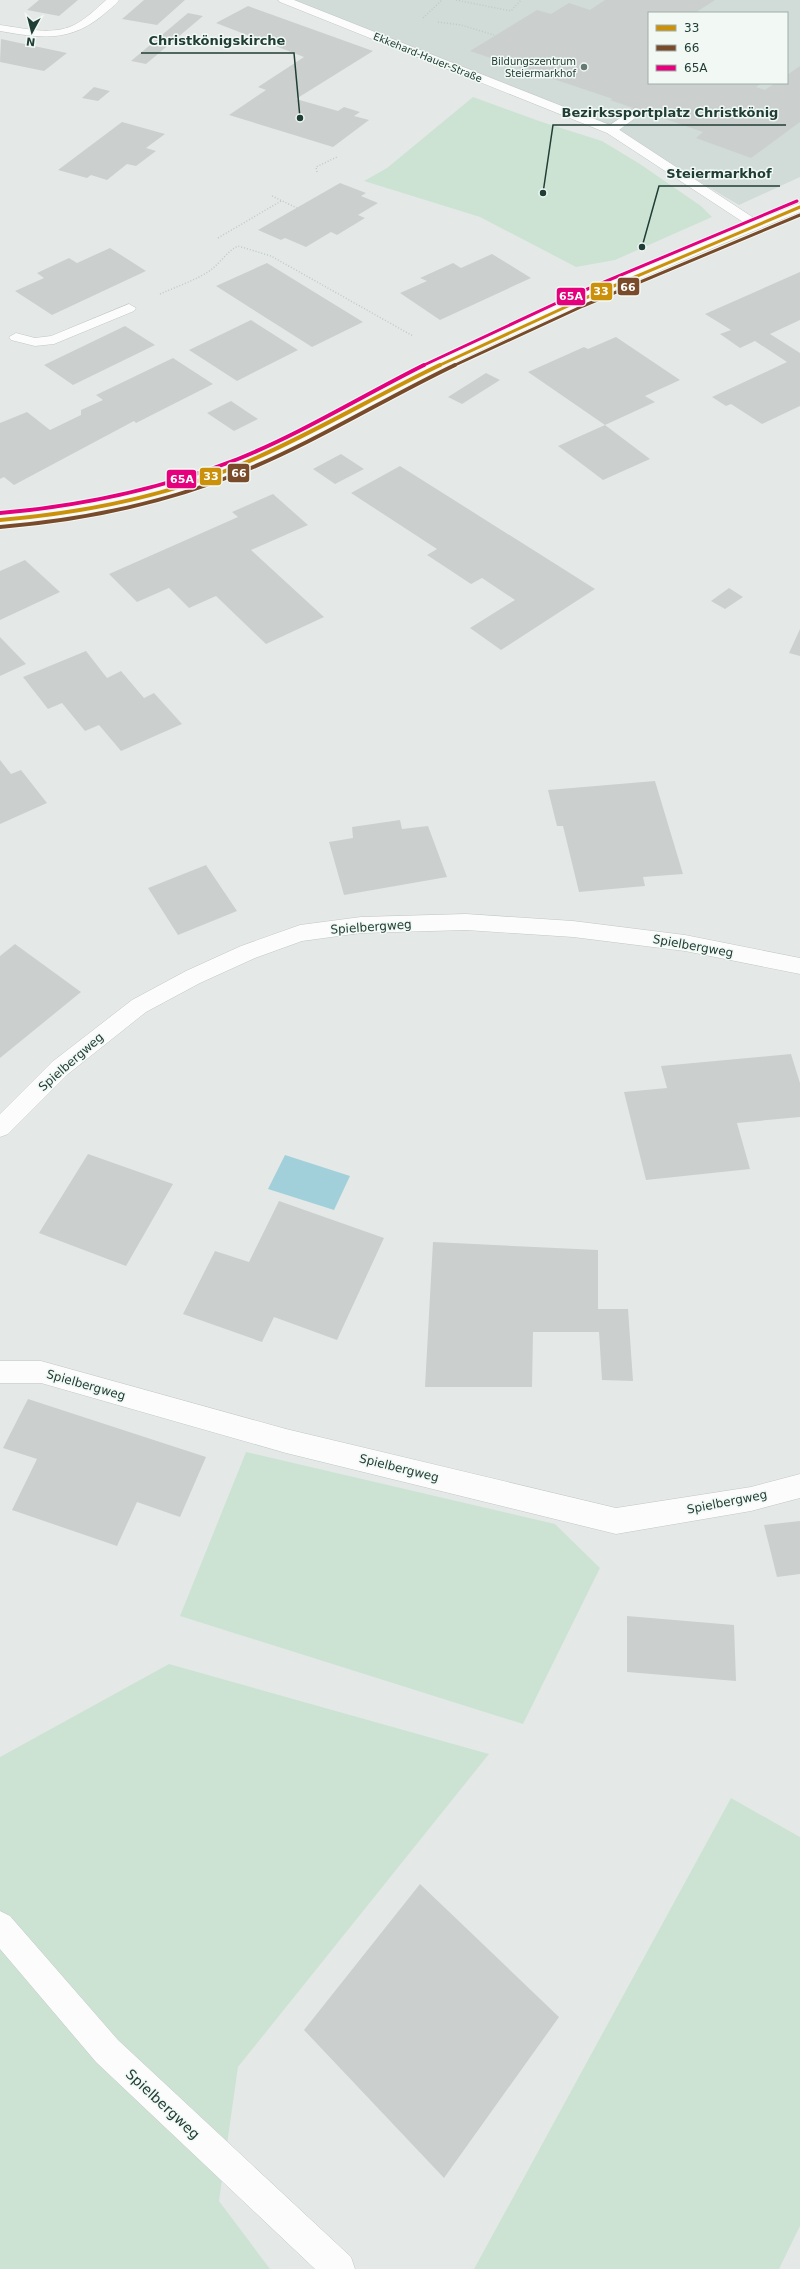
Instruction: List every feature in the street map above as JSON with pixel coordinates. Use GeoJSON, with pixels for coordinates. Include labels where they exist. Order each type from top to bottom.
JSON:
{"type":"FeatureCollection","features":[{"type":"Feature","properties":{"kind":"street"},"geometry":{"type":"LineString","coordinates":[[0,28],[41,33],[62,33],[78,28],[113,0]]}},
{"type":"Feature","properties":{"kind":"street","name":"Ekkehard-Hauer-Straße"},"geometry":{"type":"LineString","coordinates":[[284,0],[611,130],[756,225]]}},
{"type":"Feature","properties":{"kind":"street"},"geometry":{"type":"LineString","coordinates":[[611,130],[635,112]]}},
{"type":"Feature","properties":{"kind":"street"},"geometry":{"type":"LineString","coordinates":[[0,520],[29,520],[77,512],[186,483],[269,453],[451,359],[601,290],[800,207]]}},
{"type":"Feature","properties":{"kind":"street"},"geometry":{"type":"LineString","coordinates":[[16,337],[35,342],[54,340],[129,308]]}},
{"type":"Feature","properties":{"kind":"street","name":"Spielbergweg"},"geometry":{"type":"LineString","coordinates":[[0,1128],[60,1068],[139,1006],[193,977],[248,952],[300,934],[361,925],[466,922],[572,929],[685,943],[800,966]]}},
{"type":"Feature","properties":{"kind":"street","name":"Spielbergweg"},"geometry":{"type":"LineString","coordinates":[[0,1372],[41,1372],[286,1441],[616,1521],[751,1500],[800,1486]]}},
{"type":"Feature","properties":{"kind":"street","name":"Spielbergweg"},"geometry":{"type":"LineString","coordinates":[[0,1926],[106,2051],[339,2269]]}},
{"type":"Feature","properties":{"kind":"path"},"geometry":{"type":"LineString","coordinates":[[428,20],[422,20],[442,0]]}},
{"type":"Feature","properties":{"kind":"path"},"geometry":{"type":"LineString","coordinates":[[456,0],[511,11],[521,0]]}},
{"type":"Feature","properties":{"kind":"path"},"geometry":{"type":"LineString","coordinates":[[434,21],[461,25],[494,35]]}},
{"type":"Feature","properties":{"kind":"path"},"geometry":{"type":"LineString","coordinates":[[316,172],[316,167],[337,157]]}},
{"type":"Feature","properties":{"kind":"path"},"geometry":{"type":"LineString","coordinates":[[272,196],[297,208]]}},
{"type":"Feature","properties":{"kind":"path"},"geometry":{"type":"LineString","coordinates":[[218,238],[282,201]]}},
{"type":"Feature","properties":{"kind":"path"},"geometry":{"type":"LineString","coordinates":[[129,308],[207,272],[224,260],[229,250],[238,246],[270,256],[451,359]]}},
{"type":"Feature","properties":{"kind":"shaded area"},"geometry":{"type":"Polygon","coordinates":[[[284,0],[800,0],[800,177],[739,205],[611,130],[284,0]]]}},
{"type":"Feature","properties":{"kind":"green space"},"geometry":{"type":"Polygon","coordinates":[[[473,97],[542,122],[602,141],[640,164],[701,206],[712,217],[615,260],[576,267],[480,217],[364,181],[387,168],[473,97]]]}},
{"type":"Feature","properties":{"kind":"green space"},"geometry":{"type":"Polygon","coordinates":[[[246,1452],[555,1524],[600,1568],[523,1724],[180,1616],[246,1452]]]}},
{"type":"Feature","properties":{"kind":"green space"},"geometry":{"type":"Polygon","coordinates":[[[169,1664],[489,1754],[238,2067],[219,2201],[270,2269],[0,2269],[0,1757],[169,1664]]]}},
{"type":"Feature","properties":{"kind":"green space"},"geometry":{"type":"Polygon","coordinates":[[[731,1798],[800,1837],[800,2226],[779,2269],[474,2269],[731,1798]]]}},
{"type":"Feature","properties":{"kind":"water"},"geometry":{"type":"Polygon","coordinates":[[[285,1155],[350,1176],[334,1210],[268,1189],[285,1155]]]}},
{"type":"Feature","properties":{"kind":"building"},"geometry":{"type":"Polygon","coordinates":[[[39,0],[78,0],[59,16],[27,10],[39,0]]]}},
{"type":"Feature","properties":{"kind":"building"},"geometry":{"type":"Polygon","coordinates":[[[144,0],[185,0],[157,25],[122,19],[144,0]]]}},
{"type":"Feature","properties":{"kind":"building","name":"Bildungszentrum Steiermarkhof"},"geometry":{"type":"Polygon","coordinates":[[[605,0],[715,0],[697,12],[648,12],[648,84],[760,84],[756,87],[765,90],[774,84],[788,84],[788,74],[800,66],[800,122],[751,158],[696,138],[703,132],[610,100],[613,99],[470,51],[537,10],[551,14],[569,3],[590,10],[605,0]]]}},
{"type":"Feature","properties":{"kind":"building"},"geometry":{"type":"Polygon","coordinates":[[[248,6],[373,51],[296,99],[338,111],[344,107],[360,112],[354,116],[369,120],[333,147],[229,115],[266,90],[258,87],[304,57],[216,23],[248,6]]]}},
{"type":"Feature","properties":{"kind":"building"},"geometry":{"type":"Polygon","coordinates":[[[188,13],[203,16],[146,64],[131,61],[188,13]]]}},
{"type":"Feature","properties":{"kind":"building"},"geometry":{"type":"Polygon","coordinates":[[[1,39],[67,53],[44,71],[0,62],[1,39]]]}},
{"type":"Feature","properties":{"kind":"building"},"geometry":{"type":"Polygon","coordinates":[[[94,87],[110,91],[98,101],[82,98],[94,87]]]}},
{"type":"Feature","properties":{"kind":"building"},"geometry":{"type":"Polygon","coordinates":[[[122,122],[165,134],[146,148],[156,151],[136,166],[127,164],[107,180],[91,175],[87,178],[58,170],[122,122]]]}},
{"type":"Feature","properties":{"kind":"building"},"geometry":{"type":"Polygon","coordinates":[[[340,183],[366,193],[361,196],[378,203],[358,215],[365,218],[337,235],[331,232],[306,247],[285,238],[281,240],[258,230],[340,183]]]}},
{"type":"Feature","properties":{"kind":"building"},"geometry":{"type":"Polygon","coordinates":[[[110,248],[146,271],[52,315],[15,291],[44,278],[37,273],[69,258],[77,263],[110,248]]]}},
{"type":"Feature","properties":{"kind":"building"},"geometry":{"type":"Polygon","coordinates":[[[492,254],[531,278],[440,320],[400,293],[427,281],[420,278],[453,263],[461,268],[492,254]]]}},
{"type":"Feature","properties":{"kind":"building"},"geometry":{"type":"Polygon","coordinates":[[[267,263],[363,322],[312,347],[216,286],[267,263]]]}},
{"type":"Feature","properties":{"kind":"building"},"geometry":{"type":"Polygon","coordinates":[[[800,272],[800,320],[770,334],[800,353],[800,406],[762,424],[731,404],[726,406],[712,397],[787,362],[755,341],[740,348],[720,334],[731,330],[705,314],[800,272]]]}},
{"type":"Feature","properties":{"kind":"building"},"geometry":{"type":"Polygon","coordinates":[[[251,320],[298,350],[237,381],[189,350],[251,320]]]}},
{"type":"Feature","properties":{"kind":"building"},"geometry":{"type":"Polygon","coordinates":[[[125,326],[155,345],[73,385],[44,365],[125,326]]]}},
{"type":"Feature","properties":{"kind":"building"},"geometry":{"type":"Polygon","coordinates":[[[616,337],[680,380],[645,396],[655,402],[605,425],[528,372],[584,347],[588,349],[616,337]]]}},
{"type":"Feature","properties":{"kind":"building"},"geometry":{"type":"Polygon","coordinates":[[[173,358],[213,384],[136,423],[134,421],[14,485],[4,477],[0,479],[0,423],[27,412],[50,430],[81,415],[81,410],[103,400],[96,395],[173,358]]]}},
{"type":"Feature","properties":{"kind":"building"},"geometry":{"type":"Polygon","coordinates":[[[486,373],[500,380],[462,404],[448,397],[486,373]]]}},
{"type":"Feature","properties":{"kind":"building"},"geometry":{"type":"Polygon","coordinates":[[[231,401],[258,419],[234,431],[207,413],[231,401]]]}},
{"type":"Feature","properties":{"kind":"building"},"geometry":{"type":"Polygon","coordinates":[[[605,425],[650,459],[603,480],[558,446],[605,425]]]}},
{"type":"Feature","properties":{"kind":"building"},"geometry":{"type":"Polygon","coordinates":[[[341,454],[364,469],[335,484],[313,469],[341,454]]]}},
{"type":"Feature","properties":{"kind":"building"},"geometry":{"type":"Polygon","coordinates":[[[400,466],[595,589],[501,650],[470,628],[515,600],[482,578],[471,584],[427,555],[437,549],[351,493],[400,466]]]}},
{"type":"Feature","properties":{"kind":"building"},"geometry":{"type":"Polygon","coordinates":[[[273,494],[308,525],[251,550],[324,617],[266,644],[216,596],[189,608],[169,588],[137,602],[109,574],[238,517],[232,512],[273,494]]]}},
{"type":"Feature","properties":{"kind":"building"},"geometry":{"type":"Polygon","coordinates":[[[25,560],[60,592],[0,620],[0,571],[25,560]]]}},
{"type":"Feature","properties":{"kind":"building"},"geometry":{"type":"Polygon","coordinates":[[[729,588],[743,597],[725,609],[711,601],[729,588]]]}},
{"type":"Feature","properties":{"kind":"building"},"geometry":{"type":"Polygon","coordinates":[[[800,629],[800,656],[789,653],[800,629]]]}},
{"type":"Feature","properties":{"kind":"building"},"geometry":{"type":"Polygon","coordinates":[[[0,637],[26,664],[0,676],[0,637]]]}},
{"type":"Feature","properties":{"kind":"building"},"geometry":{"type":"Polygon","coordinates":[[[86,651],[107,678],[121,671],[144,698],[154,693],[182,724],[121,751],[99,725],[85,731],[62,703],[48,709],[23,677],[86,651]]]}},
{"type":"Feature","properties":{"kind":"building"},"geometry":{"type":"Polygon","coordinates":[[[0,760],[11,774],[21,770],[47,803],[0,824],[0,760]]]}},
{"type":"Feature","properties":{"kind":"building"},"geometry":{"type":"Polygon","coordinates":[[[655,781],[683,874],[643,877],[645,886],[579,892],[563,826],[557,826],[548,790],[655,781]]]}},
{"type":"Feature","properties":{"kind":"building"},"geometry":{"type":"Polygon","coordinates":[[[400,820],[402,829],[428,826],[447,877],[344,895],[329,842],[353,838],[352,827],[400,820]]]}},
{"type":"Feature","properties":{"kind":"building"},"geometry":{"type":"Polygon","coordinates":[[[206,865],[237,911],[178,935],[148,888],[206,865]]]}},
{"type":"Feature","properties":{"kind":"building"},"geometry":{"type":"Polygon","coordinates":[[[15,944],[81,992],[0,1058],[0,956],[15,944]]]}},
{"type":"Feature","properties":{"kind":"building"},"geometry":{"type":"Polygon","coordinates":[[[791,1054],[800,1083],[800,1117],[737,1123],[750,1169],[646,1180],[624,1092],[667,1088],[661,1066],[791,1054]]]}},
{"type":"Feature","properties":{"kind":"building"},"geometry":{"type":"Polygon","coordinates":[[[88,1154],[173,1184],[126,1266],[39,1233],[88,1154]]]}},
{"type":"Feature","properties":{"kind":"building"},"geometry":{"type":"Polygon","coordinates":[[[279,1201],[384,1238],[337,1340],[274,1317],[262,1342],[183,1314],[215,1251],[249,1262],[279,1201]]]}},
{"type":"Feature","properties":{"kind":"building"},"geometry":{"type":"Polygon","coordinates":[[[433,1242],[598,1250],[598,1309],[628,1309],[633,1381],[602,1380],[599,1332],[533,1332],[532,1387],[425,1387],[433,1242]]]}},
{"type":"Feature","properties":{"kind":"building"},"geometry":{"type":"Polygon","coordinates":[[[28,1399],[206,1457],[180,1517],[137,1502],[117,1546],[12,1510],[37,1459],[3,1448],[28,1399]]]}},
{"type":"Feature","properties":{"kind":"building"},"geometry":{"type":"Polygon","coordinates":[[[800,1521],[800,1574],[777,1577],[764,1525],[800,1521]]]}},
{"type":"Feature","properties":{"kind":"building"},"geometry":{"type":"Polygon","coordinates":[[[627,1616],[734,1625],[736,1681],[627,1672],[627,1616]]]}},
{"type":"Feature","properties":{"kind":"building"},"geometry":{"type":"Polygon","coordinates":[[[420,1884],[559,2017],[444,2178],[304,2030],[420,1884]]]}},
{"type":"Feature","properties":{"kind":"transit line","name":"65A"},"geometry":{"type":"LineString","coordinates":[[0,513],[35,510],[104,499],[173,482],[206,471],[271,444],[426,364],[491,333],[622,274],[797,201]]}},
{"type":"Feature","properties":{"kind":"transit line","name":"33"},"geometry":{"type":"LineString","coordinates":[[0,520],[35,517],[105,506],[173,489],[207,478],[272,451],[318,429],[431,369],[540,318],[800,207]]}},
{"type":"Feature","properties":{"kind":"transit line","name":"66"},"geometry":{"type":"LineString","coordinates":[[0,527],[71,519],[142,505],[210,484],[244,471],[299,446],[432,376],[497,345],[626,288],[800,215]]}},
{"type":"Feature","properties":{"kind":"place","name":"Bildungszentrum Steiermarkhof"},"geometry":{"type":"Point","coordinates":[584,67]}},
{"type":"Feature","properties":{"kind":"place","name":"Christkönigskirche"},"geometry":{"type":"Point","coordinates":[300,118]}},
{"type":"Feature","properties":{"kind":"place","name":"Bezirkssportplatz Christkönig"},"geometry":{"type":"Point","coordinates":[543,193]}},
{"type":"Feature","properties":{"kind":"place","name":"Steiermarkhof"},"geometry":{"type":"Point","coordinates":[642,247]}}]}
